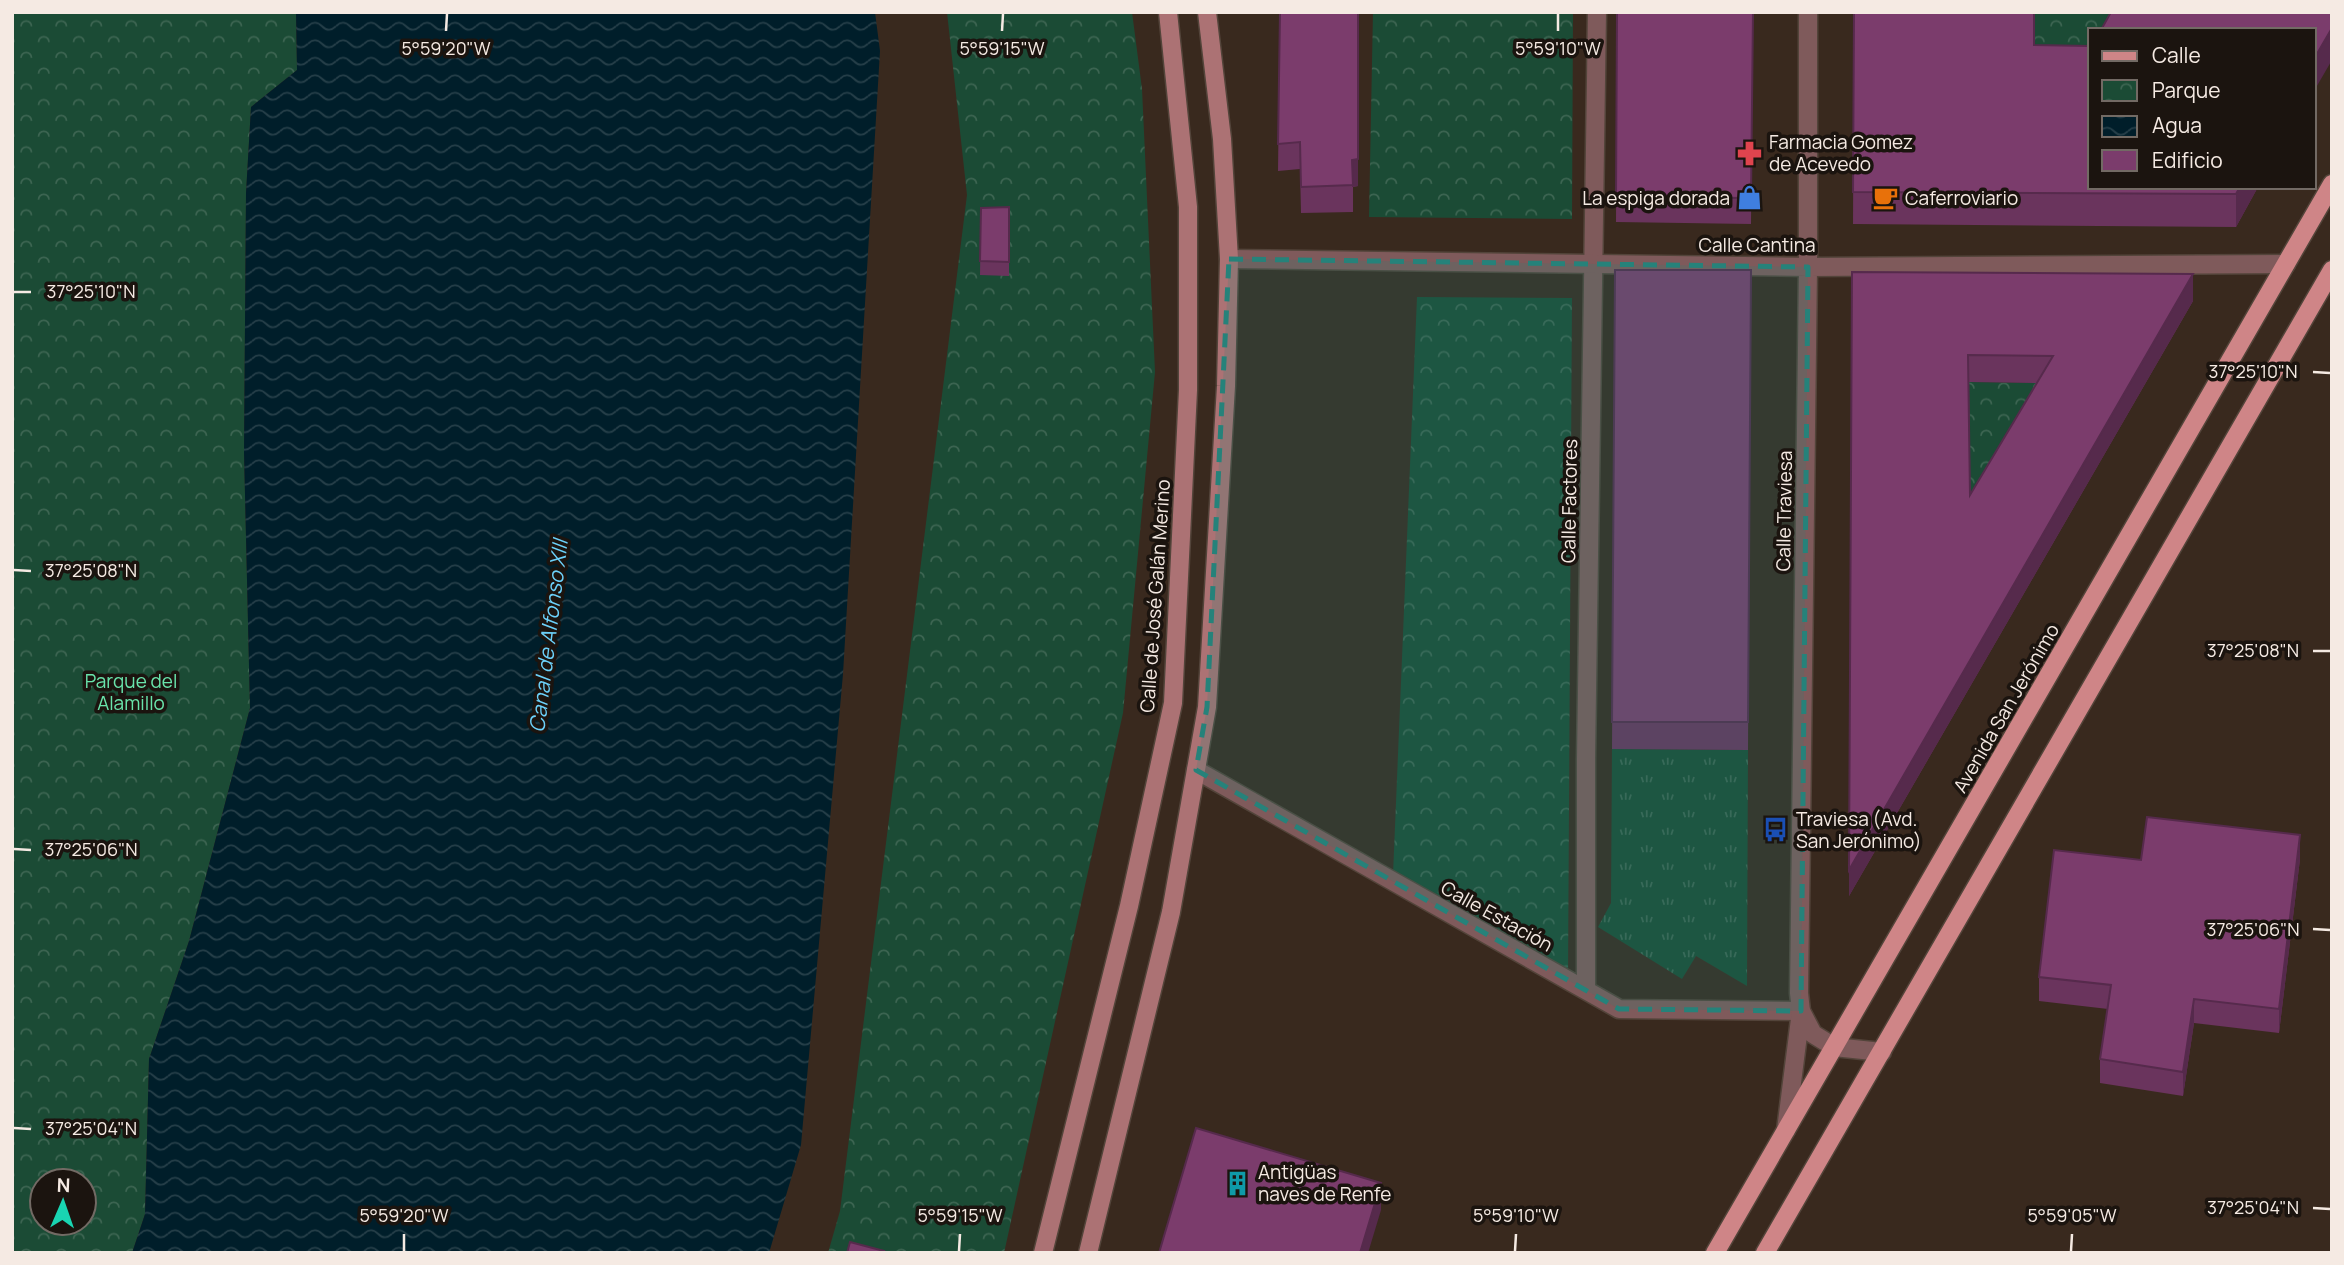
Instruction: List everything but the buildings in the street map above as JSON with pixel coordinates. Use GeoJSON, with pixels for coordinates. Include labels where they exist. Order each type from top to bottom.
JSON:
{"type":"FeatureCollection","features":[{"type":"Feature","properties":{"kind":"main road","name":"Calle de José Galán Merino"},"geometry":{"type":"LineString","coordinates":[[1043,1253],[1129,906],[1173,703],[1188,390],[1188,207],[1168,12]]}},
{"type":"Feature","properties":{"kind":"main road"},"geometry":{"type":"LineString","coordinates":[[1088,1253],[1171,912],[1207,707],[1226,386],[1228,259],[1222,139],[1207,12]]}},
{"type":"Feature","properties":{"kind":"main road","name":"Avenida San Jerónimo"},"geometry":{"type":"LineString","coordinates":[[1715,1253],[2332,184]]}},
{"type":"Feature","properties":{"kind":"main road"},"geometry":{"type":"LineString","coordinates":[[1765,1253],[2332,270]]}},
{"type":"Feature","properties":{"kind":"street","name":"Calle Factores"},"geometry":{"type":"LineString","coordinates":[[1586,990],[1586,759],[1597,12]]}},
{"type":"Feature","properties":{"kind":"street","name":"Calle Traviesa"},"geometry":{"type":"LineString","coordinates":[[1786,1129],[1801,1011],[1808,12]]}},
{"type":"Feature","properties":{"kind":"street","name":"Calle Cantina"},"geometry":{"type":"LineString","coordinates":[[1228,259],[1808,267],[2286,264]]}},
{"type":"Feature","properties":{"kind":"street","name":"Calle Estación"},"geometry":{"type":"LineString","coordinates":[[1196,770],[1619,1009],[1801,1011]]}},
{"type":"Feature","properties":{"kind":"street"},"geometry":{"type":"LineString","coordinates":[[1801,1011],[1812,1034],[1835,1047],[1882,1052]]}},
{"type":"Feature","properties":{"kind":"highlighted area"},"geometry":{"type":"Polygon","coordinates":[[[1229,259],[1808,267],[1801,1011],[1619,1009],[1196,770],[1207,707],[1229,259]]]}},
{"type":"Feature","properties":{"kind":"green space","name":"Parque del Alamillo"},"geometry":{"type":"Polygon","coordinates":[[[12,12],[296,12],[297,70],[251,107],[246,193],[244,452],[250,708],[189,941],[149,1059],[145,1214],[132,1253],[12,1253],[12,12]]]}},
{"type":"Feature","properties":{"kind":"green space"},"geometry":{"type":"Polygon","coordinates":[[[947,12],[1132,12],[1142,89],[1155,372],[1123,713],[1004,1253],[828,1253],[840,1211],[967,195],[947,12]]]}},
{"type":"Feature","properties":{"kind":"green space"},"geometry":{"type":"Polygon","coordinates":[[[1373,12],[1573,12],[1572,219],[1369,217],[1373,12]]]}},
{"type":"Feature","properties":{"kind":"green space"},"geometry":{"type":"Polygon","coordinates":[[[2035,12],[2130,12],[2121,28],[2088,28],[2088,78],[2034,78],[2035,12]]]}},
{"type":"Feature","properties":{"kind":"green space"},"geometry":{"type":"Polygon","coordinates":[[[1417,297],[1572,298],[1568,976],[1393,875],[1417,297]]]}},
{"type":"Feature","properties":{"kind":"green space"},"geometry":{"type":"Polygon","coordinates":[[[1968,382],[2053,383],[1966,528],[1968,382]]]}},
{"type":"Feature","properties":{"kind":"green space"},"geometry":{"type":"Polygon","coordinates":[[[1612,749],[1748,750],[1747,986],[1696,956],[1682,979],[1598,927],[1611,903],[1612,749]]]}},
{"type":"Feature","properties":{"kind":"water","name":"Canal de Alfonso XIII"},"geometry":{"type":"Polygon","coordinates":[[[296,12],[875,12],[880,51],[843,674],[801,1145],[769,1253],[132,1253],[145,1214],[149,1059],[189,941],[250,708],[244,452],[246,193],[251,107],[297,70],[296,12]]]}},
{"type":"Feature","properties":{"kind":"place","name":"Farmacia Gomez de Acevedo"},"geometry":{"type":"Point","coordinates":[1749,153]}},
{"type":"Feature","properties":{"kind":"place","name":"La espiga dorada"},"geometry":{"type":"Point","coordinates":[1750,198]}},
{"type":"Feature","properties":{"kind":"place","name":"Caferroviario"},"geometry":{"type":"Point","coordinates":[1885,198]}},
{"type":"Feature","properties":{"kind":"place","name":"Traviesa (Avd. San Jerónimo)"},"geometry":{"type":"Point","coordinates":[1776,830]}},
{"type":"Feature","properties":{"kind":"place","name":"Antigüas naves de Renfe"},"geometry":{"type":"Point","coordinates":[1238,1183]}}]}
